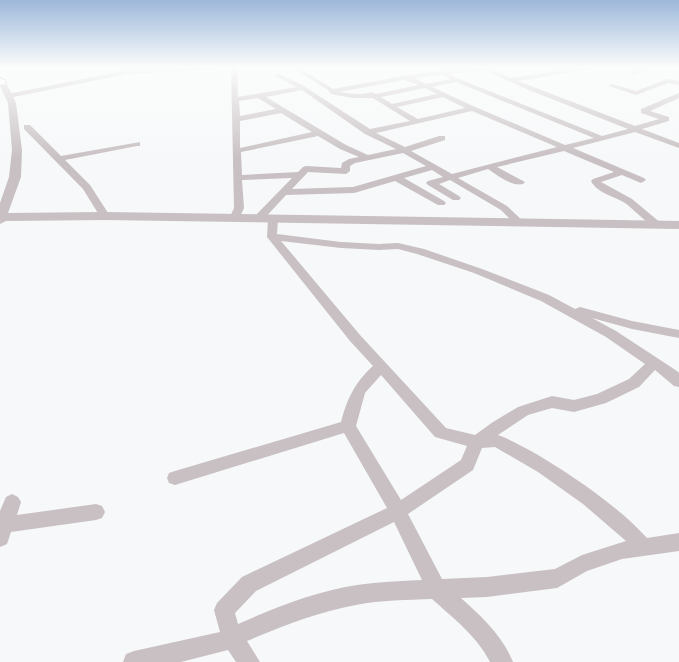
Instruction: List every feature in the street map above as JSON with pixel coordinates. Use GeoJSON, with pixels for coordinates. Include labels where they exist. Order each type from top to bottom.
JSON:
{"type":"FeatureCollection","features":[{"type":"Feature","properties":{"kind":"street"},"geometry":{"type":"LineString","coordinates":[[22,98],[13,100],[17,150],[15,177],[0,218],[105,216],[679,225]]}},
{"type":"Feature","properties":{"kind":"street"},"geometry":{"type":"LineString","coordinates":[[234,219],[239,208],[235,100],[248,98]]}},
{"type":"Feature","properties":{"kind":"street"},"geometry":{"type":"LineString","coordinates":[[263,98],[320,133],[366,157]]}},
{"type":"Feature","properties":{"kind":"street"},"geometry":{"type":"LineString","coordinates":[[316,98],[368,132],[404,150],[504,208],[519,222]]}},
{"type":"Feature","properties":{"kind":"street"},"geometry":{"type":"LineString","coordinates":[[378,98],[416,121]]}},
{"type":"Feature","properties":{"kind":"street"},"geometry":{"type":"LineString","coordinates":[[390,106],[430,98]]}},
{"type":"Feature","properties":{"kind":"street"},"geometry":{"type":"LineString","coordinates":[[450,98],[641,180]]}},
{"type":"Feature","properties":{"kind":"street"},"geometry":{"type":"LineString","coordinates":[[502,98],[602,139]]}},
{"type":"Feature","properties":{"kind":"street"},"geometry":{"type":"LineString","coordinates":[[556,98],[679,146]]}},
{"type":"Feature","properties":{"kind":"street"},"geometry":{"type":"LineString","coordinates":[[456,198],[431,183],[479,169],[602,139],[665,121],[666,119],[644,111],[673,98]]}},
{"type":"Feature","properties":{"kind":"street"},"geometry":{"type":"LineString","coordinates":[[368,132],[473,109]]}},
{"type":"Feature","properties":{"kind":"street"},"geometry":{"type":"LineString","coordinates":[[236,119],[283,110]]}},
{"type":"Feature","properties":{"kind":"street"},"geometry":{"type":"LineString","coordinates":[[27,127],[87,187],[105,216]]}},
{"type":"Feature","properties":{"kind":"street"},"geometry":{"type":"LineString","coordinates":[[236,151],[320,133]]}},
{"type":"Feature","properties":{"kind":"street"},"geometry":{"type":"LineString","coordinates":[[258,219],[306,169],[346,171],[345,165],[366,157],[404,150],[442,138]]}},
{"type":"Feature","properties":{"kind":"street"},"geometry":{"type":"LineString","coordinates":[[60,159],[138,144]]}},
{"type":"Feature","properties":{"kind":"street"},"geometry":{"type":"LineString","coordinates":[[285,192],[346,192],[432,167]]}},
{"type":"Feature","properties":{"kind":"street"},"geometry":{"type":"LineString","coordinates":[[490,167],[508,178],[520,182]]}},
{"type":"Feature","properties":{"kind":"street"},"geometry":{"type":"LineString","coordinates":[[622,172],[596,181],[598,184],[629,201],[657,224]]}},
{"type":"Feature","properties":{"kind":"street"},"geometry":{"type":"LineString","coordinates":[[237,178],[301,175]]}},
{"type":"Feature","properties":{"kind":"street"},"geometry":{"type":"LineString","coordinates":[[395,177],[441,203]]}},
{"type":"Feature","properties":{"kind":"street"},"geometry":{"type":"LineString","coordinates":[[273,219],[272,237],[355,338],[441,433],[477,442],[497,441],[544,467],[589,499],[629,531],[643,547]]}},
{"type":"Feature","properties":{"kind":"street"},"geometry":{"type":"LineString","coordinates":[[272,237],[341,245],[379,247],[398,246],[420,251],[478,271],[559,305],[610,334],[654,363],[679,382]]}},
{"type":"Feature","properties":{"kind":"street"},"geometry":{"type":"LineString","coordinates":[[559,305],[632,325],[679,334]]}},
{"type":"Feature","properties":{"kind":"street"},"geometry":{"type":"LineString","coordinates":[[249,662],[232,637],[224,610],[249,584],[398,511],[467,465],[477,442],[514,417],[536,407],[552,402],[574,406],[601,399],[634,383],[654,363]]}},
{"type":"Feature","properties":{"kind":"street"},"geometry":{"type":"LineString","coordinates":[[381,367],[366,380],[357,393],[348,426],[398,511],[437,590],[478,626],[493,645],[502,662]]}},
{"type":"Feature","properties":{"kind":"street"},"geometry":{"type":"LineString","coordinates":[[175,478],[348,426]]}},
{"type":"Feature","properties":{"kind":"street"},"geometry":{"type":"LineString","coordinates":[[2,531],[12,502]]}},
{"type":"Feature","properties":{"kind":"street"},"geometry":{"type":"LineString","coordinates":[[2,531],[96,512]]}},
{"type":"Feature","properties":{"kind":"street"},"geometry":{"type":"LineString","coordinates":[[134,662],[221,642],[271,620],[317,605],[356,595],[391,591],[487,587],[557,578],[582,564],[622,550],[679,542]]}}]}
